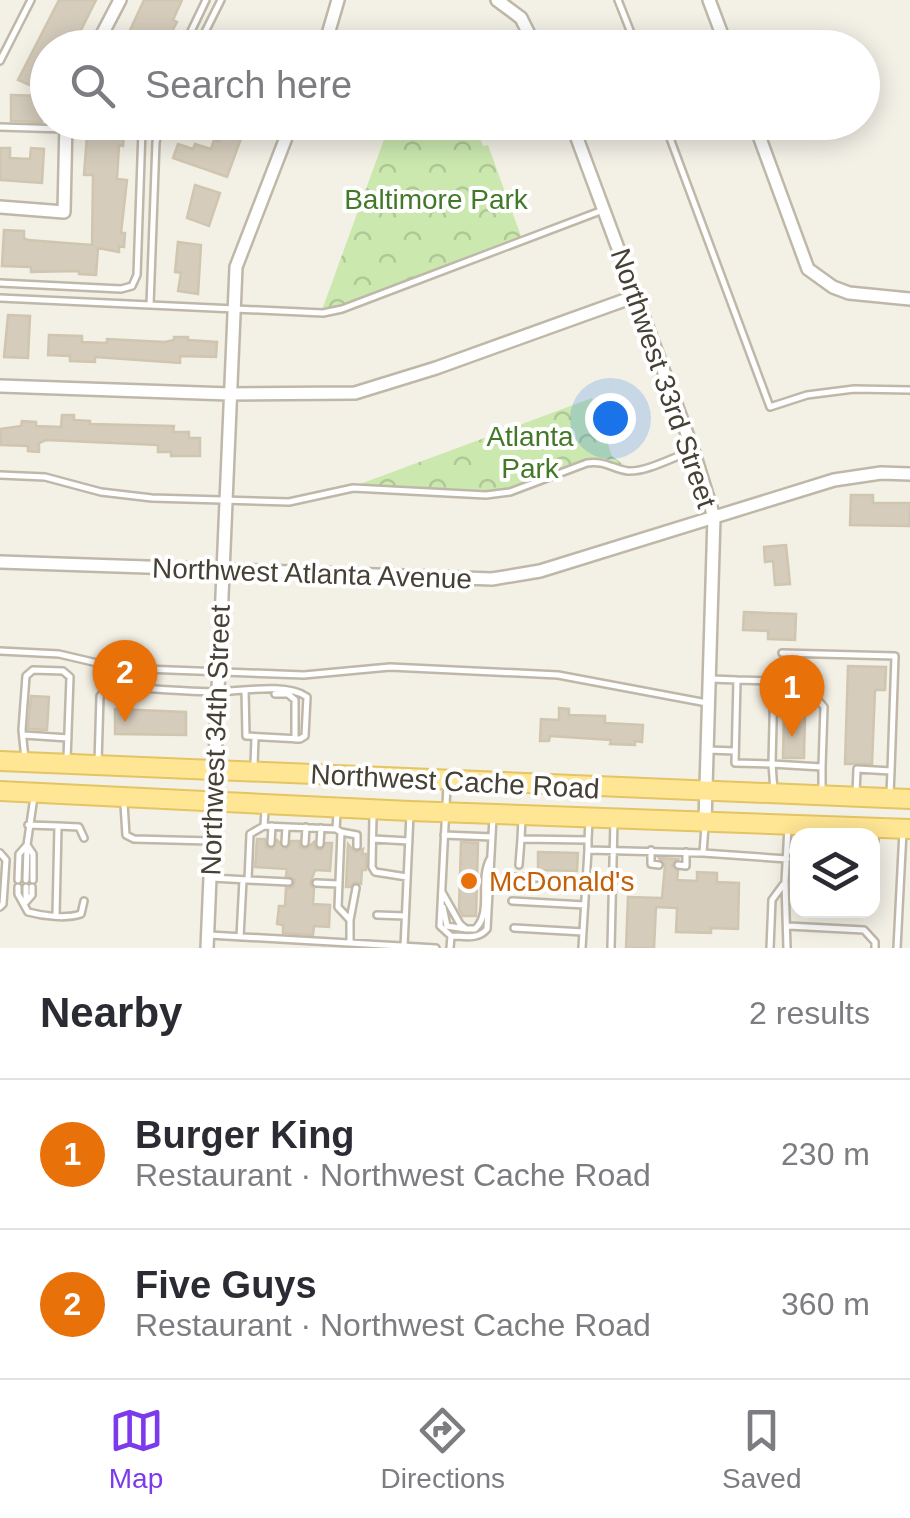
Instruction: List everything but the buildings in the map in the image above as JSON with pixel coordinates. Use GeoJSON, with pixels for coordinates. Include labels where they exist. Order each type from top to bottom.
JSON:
{"type":"FeatureCollection","features":[{"type":"Feature","properties":{"kind":"main road","name":"Northwest Cache Road"},"geometry":{"type":"LineString","coordinates":[[0,761],[910,800]]}},
{"type":"Feature","properties":{"kind":"main road","name":"Northwest Cache Road"},"geometry":{"type":"LineString","coordinates":[[0,792],[813,828]]}},
{"type":"Feature","properties":{"kind":"main road","name":"Northwest Cache Road"},"geometry":{"type":"LineString","coordinates":[[880,828],[906,829]]}},
{"type":"Feature","properties":{"kind":"street"},"geometry":{"type":"LineString","coordinates":[[104,30],[120,0]]}},
{"type":"Feature","properties":{"kind":"street"},"geometry":{"type":"LineString","coordinates":[[329,30],[338,0]]}},
{"type":"Feature","properties":{"kind":"street"},"geometry":{"type":"LineString","coordinates":[[497,0],[520,18],[526,30]]}},
{"type":"Feature","properties":{"kind":"street"},"geometry":{"type":"LineString","coordinates":[[709,0],[720,30]]}},
{"type":"Feature","properties":{"kind":"street"},"geometry":{"type":"LineString","coordinates":[[0,207],[64,212],[66,140]]}},
{"type":"Feature","properties":{"kind":"street","name":"Northwest 34th Street"},"geometry":{"type":"LineString","coordinates":[[207,941],[232,309],[240,251],[285,140]]}},
{"type":"Feature","properties":{"kind":"street","name":"Northwest 33rd Street"},"geometry":{"type":"LineString","coordinates":[[578,140],[693,450],[714,517],[705,821]]}},
{"type":"Feature","properties":{"kind":"street"},"geometry":{"type":"LineString","coordinates":[[761,140],[808,269],[833,288],[849,293],[910,298]]}},
{"type":"Feature","properties":{"kind":"street"},"geometry":{"type":"LineString","coordinates":[[0,386],[229,394],[355,393],[636,296]]}},
{"type":"Feature","properties":{"kind":"street","name":"Northwest Atlanta Avenue"},"geometry":{"type":"LineString","coordinates":[[0,562],[492,579],[540,571],[834,480],[881,473],[910,474]]}},
{"type":"Feature","properties":{"kind":"lane"},"geometry":{"type":"LineString","coordinates":[[0,61],[31,0]]}},
{"type":"Feature","properties":{"kind":"lane"},"geometry":{"type":"LineString","coordinates":[[192,30],[206,0]]}},
{"type":"Feature","properties":{"kind":"lane"},"geometry":{"type":"LineString","coordinates":[[206,30],[221,0]]}},
{"type":"Feature","properties":{"kind":"lane"},"geometry":{"type":"LineString","coordinates":[[618,0],[630,30]]}},
{"type":"Feature","properties":{"kind":"lane"},"geometry":{"type":"LineString","coordinates":[[0,127],[30,127]]}},
{"type":"Feature","properties":{"kind":"lane"},"geometry":{"type":"LineString","coordinates":[[0,283],[121,289],[132,286],[137,276],[142,140]]}},
{"type":"Feature","properties":{"kind":"lane"},"geometry":{"type":"LineString","coordinates":[[150,305],[157,140]]}},
{"type":"Feature","properties":{"kind":"lane"},"geometry":{"type":"LineString","coordinates":[[671,140],[770,407],[807,395],[910,390]]}},
{"type":"Feature","properties":{"kind":"lane"},"geometry":{"type":"LineString","coordinates":[[0,298],[323,313],[604,210]]}},
{"type":"Feature","properties":{"kind":"lane"},"geometry":{"type":"LineString","coordinates":[[0,475],[45,477],[101,492],[224,502],[289,502],[353,488],[486,495],[510,492],[588,463],[600,461],[624,471],[636,470],[693,450]]}},
{"type":"Feature","properties":{"kind":"lane"},"geometry":{"type":"LineString","coordinates":[[0,651],[60,654],[110,666],[144,669],[304,675],[390,667],[558,675],[710,703]]}},
{"type":"Feature","properties":{"kind":"lane"},"geometry":{"type":"LineString","coordinates":[[782,653],[895,656],[890,799]]}},
{"type":"Feature","properties":{"kind":"lane"},"geometry":{"type":"LineString","coordinates":[[25,762],[26,676],[33,670],[62,671],[70,676],[67,764]]}},
{"type":"Feature","properties":{"kind":"lane"},"geometry":{"type":"LineString","coordinates":[[710,679],[774,681],[774,794]]}},
{"type":"Feature","properties":{"kind":"lane"},"geometry":{"type":"LineString","coordinates":[[737,680],[735,763],[822,767]]}},
{"type":"Feature","properties":{"kind":"lane"},"geometry":{"type":"LineString","coordinates":[[98,765],[100,696],[109,686],[217,692],[248,690],[294,691],[307,698],[303,738],[246,736],[248,690]]}},
{"type":"Feature","properties":{"kind":"lane"},"geometry":{"type":"LineString","coordinates":[[248,690],[292,697],[296,706],[295,739]]}},
{"type":"Feature","properties":{"kind":"lane"},"geometry":{"type":"LineString","coordinates":[[774,698],[818,700],[824,707],[822,796]]}},
{"type":"Feature","properties":{"kind":"lane"},"geometry":{"type":"LineString","coordinates":[[24,736],[68,738]]}},
{"type":"Feature","properties":{"kind":"lane"},"geometry":{"type":"LineString","coordinates":[[254,772],[256,738]]}},
{"type":"Feature","properties":{"kind":"lane"},"geometry":{"type":"LineString","coordinates":[[708,750],[735,751]]}},
{"type":"Feature","properties":{"kind":"lane"},"geometry":{"type":"LineString","coordinates":[[856,798],[857,770],[891,770]]}},
{"type":"Feature","properties":{"kind":"lane"},"geometry":{"type":"LineString","coordinates":[[447,782],[440,926],[450,936],[474,937],[487,929],[494,814]]}},
{"type":"Feature","properties":{"kind":"lane"},"geometry":{"type":"LineString","coordinates":[[34,794],[27,845],[33,854],[26,884],[18,894],[28,912],[56,915],[81,914],[84,901]]}},
{"type":"Feature","properties":{"kind":"lane"},"geometry":{"type":"LineString","coordinates":[[124,798],[124,829],[134,839],[210,842]]}},
{"type":"Feature","properties":{"kind":"lane"},"geometry":{"type":"LineString","coordinates":[[265,804],[271,843]]}},
{"type":"Feature","properties":{"kind":"lane"},"geometry":{"type":"LineString","coordinates":[[337,807],[338,908],[350,920]]}},
{"type":"Feature","properties":{"kind":"lane"},"geometry":{"type":"LineString","coordinates":[[369,808],[374,821],[375,872],[407,878]]}},
{"type":"Feature","properties":{"kind":"lane"},"geometry":{"type":"LineString","coordinates":[[404,947],[410,811]]}},
{"type":"Feature","properties":{"kind":"lane"},"geometry":{"type":"LineString","coordinates":[[519,865],[522,815]]}},
{"type":"Feature","properties":{"kind":"lane"},"geometry":{"type":"LineString","coordinates":[[582,948],[589,817]]}},
{"type":"Feature","properties":{"kind":"lane"},"geometry":{"type":"LineString","coordinates":[[610,948],[614,817]]}},
{"type":"Feature","properties":{"kind":"lane"},"geometry":{"type":"LineString","coordinates":[[703,853],[705,821]]}},
{"type":"Feature","properties":{"kind":"lane"},"geometry":{"type":"LineString","coordinates":[[787,948],[789,824]]}},
{"type":"Feature","properties":{"kind":"lane"},"geometry":{"type":"LineString","coordinates":[[28,825],[79,826],[84,838]]}},
{"type":"Feature","properties":{"kind":"lane"},"geometry":{"type":"LineString","coordinates":[[56,915],[58,826]]}},
{"type":"Feature","properties":{"kind":"lane"},"geometry":{"type":"LineString","coordinates":[[240,937],[250,834],[268,826],[339,830],[356,836],[357,846]]}},
{"type":"Feature","properties":{"kind":"lane"},"geometry":{"type":"LineString","coordinates":[[285,843],[286,826]]}},
{"type":"Feature","properties":{"kind":"lane"},"geometry":{"type":"LineString","coordinates":[[305,843],[306,828]]}},
{"type":"Feature","properties":{"kind":"lane"},"geometry":{"type":"LineString","coordinates":[[320,844],[321,828]]}},
{"type":"Feature","properties":{"kind":"lane"},"geometry":{"type":"LineString","coordinates":[[897,948],[906,829]]}},
{"type":"Feature","properties":{"kind":"lane"},"geometry":{"type":"LineString","coordinates":[[444,835],[492,837]]}},
{"type":"Feature","properties":{"kind":"lane"},"geometry":{"type":"LineString","coordinates":[[374,839],[409,841]]}},
{"type":"Feature","properties":{"kind":"lane"},"geometry":{"type":"LineString","coordinates":[[520,839],[588,840]]}},
{"type":"Feature","properties":{"kind":"lane"},"geometry":{"type":"LineString","coordinates":[[26,903],[32,894],[19,854],[27,845]]}},
{"type":"Feature","properties":{"kind":"lane"},"geometry":{"type":"LineString","coordinates":[[588,850],[613,849],[682,859],[703,853],[787,859]]}},
{"type":"Feature","properties":{"kind":"lane"},"geometry":{"type":"LineString","coordinates":[[0,853],[6,860],[0,907]]}},
{"type":"Feature","properties":{"kind":"lane"},"geometry":{"type":"LineString","coordinates":[[651,854],[659,862]]}},
{"type":"Feature","properties":{"kind":"lane"},"geometry":{"type":"LineString","coordinates":[[441,889],[448,926],[475,929],[483,919],[484,869],[491,858]]}},
{"type":"Feature","properties":{"kind":"lane"},"geometry":{"type":"LineString","coordinates":[[269,881],[270,869]]}},
{"type":"Feature","properties":{"kind":"lane"},"geometry":{"type":"LineString","coordinates":[[209,878],[286,882],[284,869]]}},
{"type":"Feature","properties":{"kind":"lane"},"geometry":{"type":"LineString","coordinates":[[319,872],[317,883],[339,884]]}},
{"type":"Feature","properties":{"kind":"lane"},"geometry":{"type":"LineString","coordinates":[[514,878],[587,880]]}},
{"type":"Feature","properties":{"kind":"lane"},"geometry":{"type":"LineString","coordinates":[[770,948],[772,900],[786,882]]}},
{"type":"Feature","properties":{"kind":"lane"},"geometry":{"type":"LineString","coordinates":[[350,943],[356,888]]}},
{"type":"Feature","properties":{"kind":"lane"},"geometry":{"type":"LineString","coordinates":[[441,889],[466,929]]}},
{"type":"Feature","properties":{"kind":"lane"},"geometry":{"type":"LineString","coordinates":[[512,901],[585,905]]}},
{"type":"Feature","properties":{"kind":"lane"},"geometry":{"type":"LineString","coordinates":[[377,914],[406,916]]}},
{"type":"Feature","properties":{"kind":"lane"},"geometry":{"type":"LineString","coordinates":[[788,926],[855,928],[870,934],[875,948]]}},
{"type":"Feature","properties":{"kind":"lane"},"geometry":{"type":"LineString","coordinates":[[514,928],[584,932]]}},
{"type":"Feature","properties":{"kind":"lane"},"geometry":{"type":"LineString","coordinates":[[450,936],[450,948]]}},
{"type":"Feature","properties":{"kind":"lane"},"geometry":{"type":"LineString","coordinates":[[207,941],[240,937],[436,948]]}},
{"type":"Feature","properties":{"kind":"green space","name":"Baltimore Park"},"geometry":{"type":"Polygon","coordinates":[[[384,140],[481,140],[483,146],[488,145],[522,239],[342,307],[322,310],[384,140]]]}},
{"type":"Feature","properties":{"kind":"green space","name":"Atlanta Park"},"geometry":{"type":"Polygon","coordinates":[[[592,398],[612,456],[628,468],[602,458],[588,458],[509,490],[487,494],[360,484],[592,398]]]}},
{"type":"Feature","properties":{"kind":"place","name":"Five Guys"},"geometry":{"type":"Point","coordinates":[125,722]}},
{"type":"Feature","properties":{"kind":"place","name":"Burger King"},"geometry":{"type":"Point","coordinates":[792,737]}},
{"type":"Feature","properties":{"kind":"place","name":"McDonald's"},"geometry":{"type":"Point","coordinates":[469,881]}}]}
